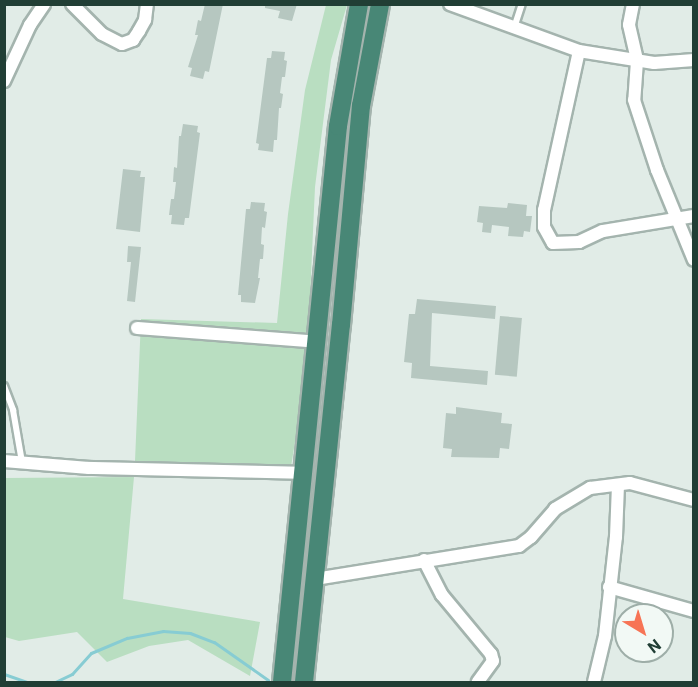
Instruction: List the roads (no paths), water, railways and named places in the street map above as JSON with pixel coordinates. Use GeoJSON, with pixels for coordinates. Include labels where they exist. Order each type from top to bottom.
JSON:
{"type":"FeatureCollection","features":[{"type":"Feature","properties":{"kind":"highway"},"geometry":{"type":"LineString","coordinates":[[282,682],[338,126],[359,4]]}},
{"type":"Feature","properties":{"kind":"highway"},"geometry":{"type":"LineString","coordinates":[[304,682],[361,106],[381,4]]}},
{"type":"Feature","properties":{"kind":"street"},"geometry":{"type":"LineString","coordinates":[[4,81],[30,25],[44,4]]}},
{"type":"Feature","properties":{"kind":"street"},"geometry":{"type":"LineString","coordinates":[[72,4],[102,34],[122,44],[134,40],[145,21],[147,4]]}},
{"type":"Feature","properties":{"kind":"street"},"geometry":{"type":"LineString","coordinates":[[450,4],[579,51],[654,63],[693,60]]}},
{"type":"Feature","properties":{"kind":"street"},"geometry":{"type":"LineString","coordinates":[[633,4],[628,25],[637,61],[634,100],[657,170],[693,260]]}},
{"type":"Feature","properties":{"kind":"street"},"geometry":{"type":"LineString","coordinates":[[579,51],[544,210],[544,227],[553,243],[579,242],[603,231],[693,216]]}},
{"type":"Feature","properties":{"kind":"street"},"geometry":{"type":"LineString","coordinates":[[137,328],[317,342]]}},
{"type":"Feature","properties":{"kind":"street"},"geometry":{"type":"LineString","coordinates":[[4,461],[89,468],[304,472]]}},
{"type":"Feature","properties":{"kind":"street"},"geometry":{"type":"LineString","coordinates":[[315,579],[519,546],[531,537],[555,509],[575,494],[590,488],[630,483],[693,500]]}},
{"type":"Feature","properties":{"kind":"street"},"geometry":{"type":"LineString","coordinates":[[594,682],[605,636],[616,537],[618,486]]}},
{"type":"Feature","properties":{"kind":"street"},"geometry":{"type":"LineString","coordinates":[[424,560],[442,595],[491,654],[493,661],[478,682]]}},
{"type":"Feature","properties":{"kind":"street"},"geometry":{"type":"LineString","coordinates":[[609,587],[693,611]]}},
{"type":"Feature","properties":{"kind":"lane"},"geometry":{"type":"LineString","coordinates":[[514,29],[522,4]]}},
{"type":"Feature","properties":{"kind":"lane"},"geometry":{"type":"LineString","coordinates":[[4,386],[14,410],[22,462]]}},
{"type":"Feature","properties":{"kind":"waterway"},"geometry":{"type":"LineString","coordinates":[[55,682],[72,674],[91,653],[127,638],[163,631],[190,633],[214,642],[268,680]]}},
{"type":"Feature","properties":{"kind":"waterway"},"geometry":{"type":"LineString","coordinates":[[4,674],[27,682]]}}]}
